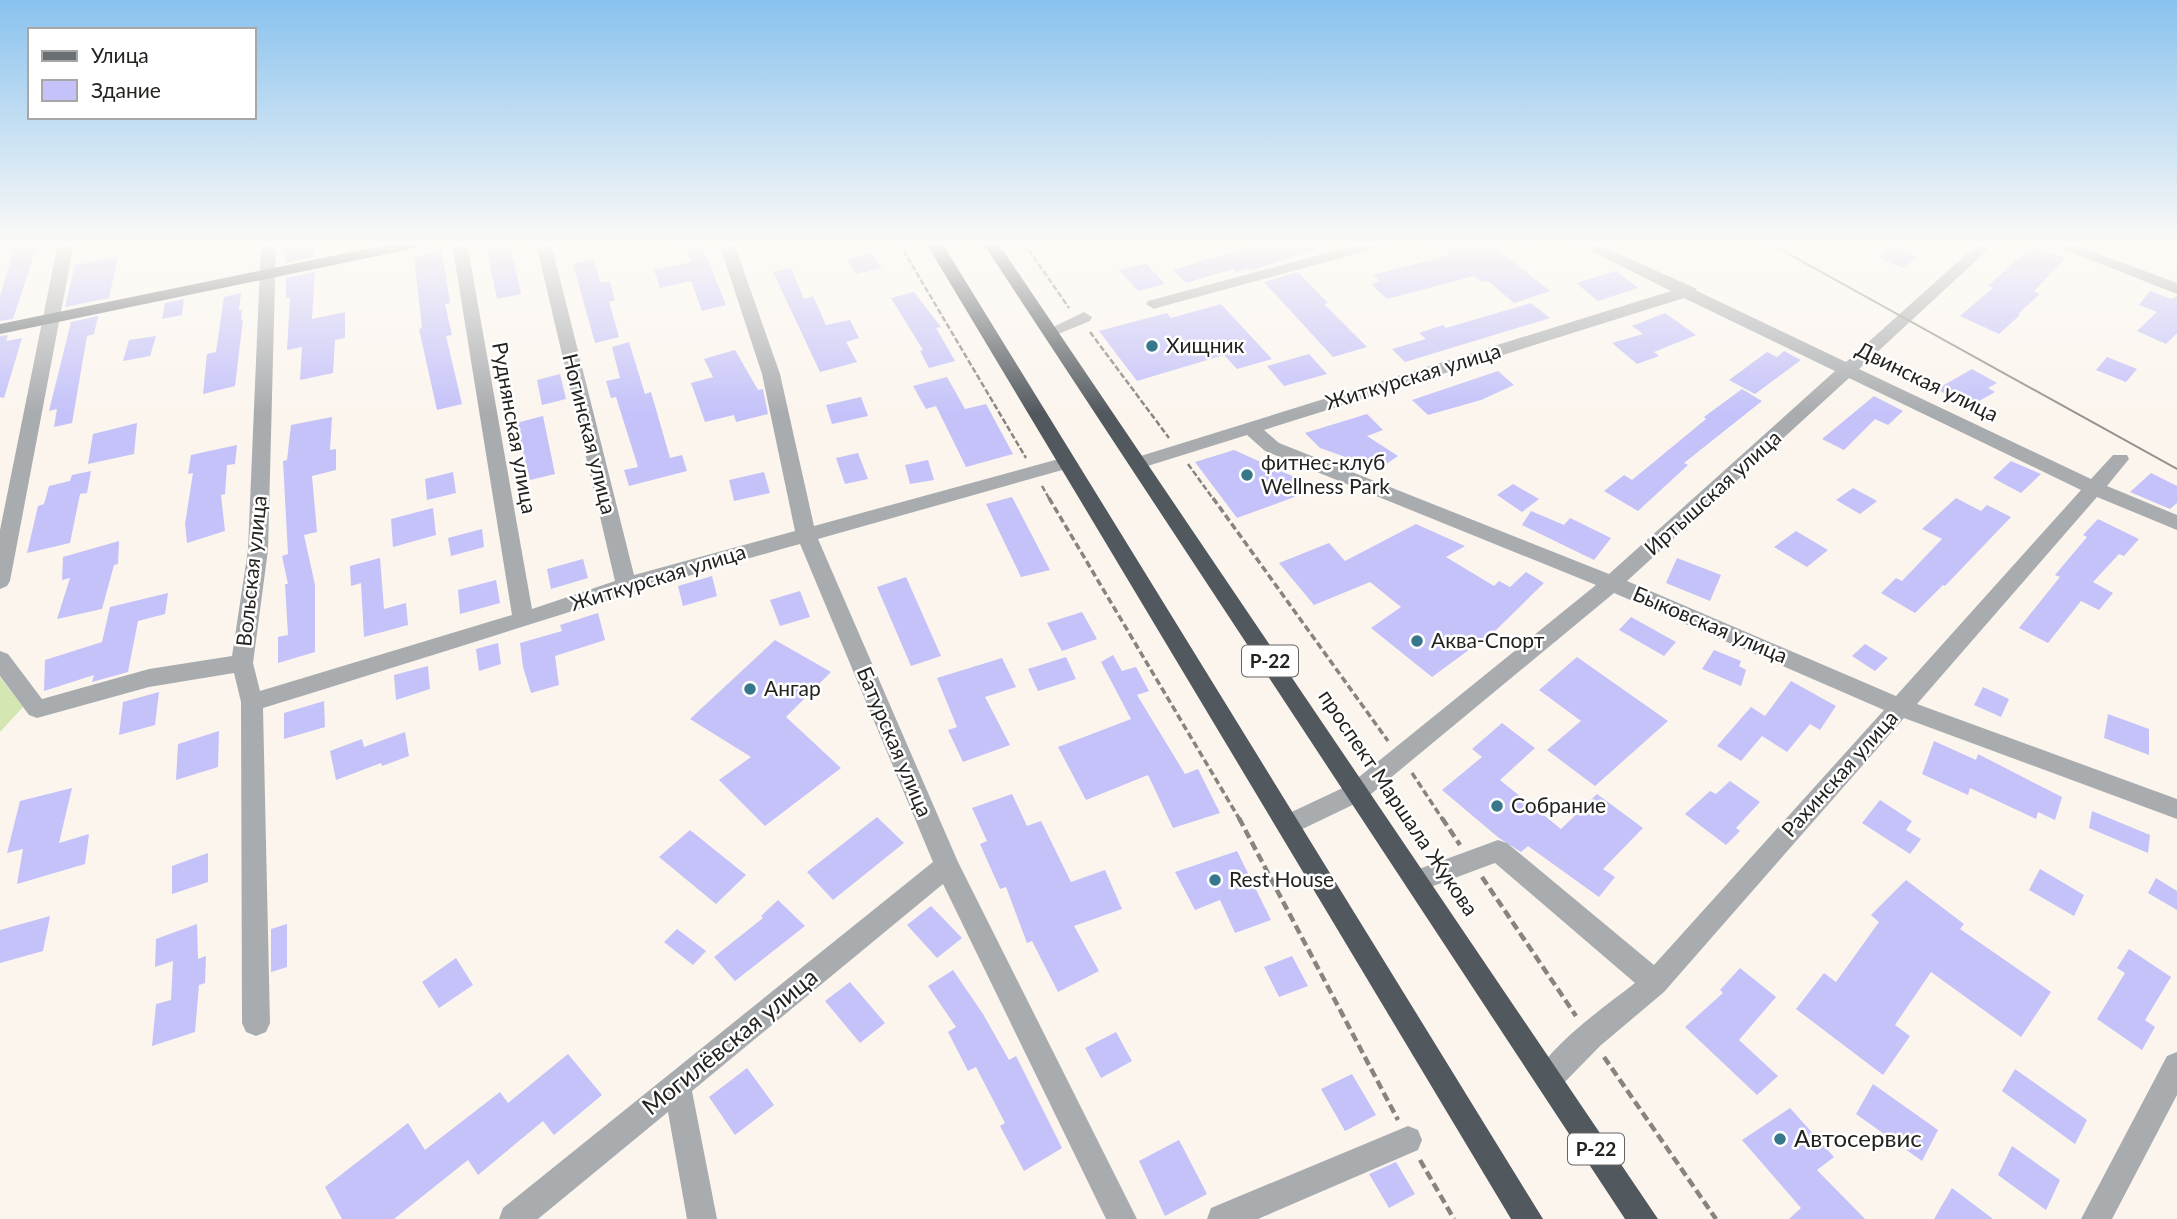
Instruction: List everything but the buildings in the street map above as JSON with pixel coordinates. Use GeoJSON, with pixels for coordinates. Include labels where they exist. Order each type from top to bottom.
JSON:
{"type":"FeatureCollection","features":[{"type":"Feature","properties":{"kind":"highway"},"geometry":{"type":"LineString","coordinates":[[968,300],[1290,824],[1528,1219]]}},
{"type":"Feature","properties":{"kind":"highway","name":"проспект Маршала Жукова"},"geometry":{"type":"LineString","coordinates":[[1029,300],[1643,1219]]}},
{"type":"Feature","properties":{"kind":"main road"},"geometry":{"type":"LineString","coordinates":[[0,329],[137,300]]}},
{"type":"Feature","properties":{"kind":"street"},"geometry":{"type":"LineString","coordinates":[[0,581],[54,300]]}},
{"type":"Feature","properties":{"kind":"street","name":"Вольская улица"},"geometry":{"type":"LineString","coordinates":[[257,1023],[252,702],[242,663],[258,550],[266,300]]}},
{"type":"Feature","properties":{"kind":"street","name":"Руднянская улица"},"geometry":{"type":"LineString","coordinates":[[469,300],[523,620]]}},
{"type":"Feature","properties":{"kind":"street","name":"Ногинская улица"},"geometry":{"type":"LineString","coordinates":[[557,300],[626,585]]}},
{"type":"Feature","properties":{"kind":"street","name":"Батурская улица"},"geometry":{"type":"LineString","coordinates":[[746,300],[771,374],[806,534],[947,866],[1122,1219]]}},
{"type":"Feature","properties":{"kind":"street"},"geometry":{"type":"LineString","coordinates":[[1154,304],[1169,300]]}},
{"type":"Feature","properties":{"kind":"street","name":"Житкурская улица"},"geometry":{"type":"LineString","coordinates":[[1138,463],[1661,300]]}},
{"type":"Feature","properties":{"kind":"street","name":"Двинская улица"},"geometry":{"type":"LineString","coordinates":[[1707,300],[2093,488],[2177,523]]}},
{"type":"Feature","properties":{"kind":"street","name":"Иртышская улица"},"geometry":{"type":"LineString","coordinates":[[1290,824],[1357,792],[1612,583],[1926,300]]}},
{"type":"Feature","properties":{"kind":"street"},"geometry":{"type":"LineString","coordinates":[[1051,332],[1081,318]]}},
{"type":"Feature","properties":{"kind":"street","name":"Быковская улица"},"geometry":{"type":"LineString","coordinates":[[1250,428],[1272,447],[1612,583],[1900,707],[2177,809]]}},
{"type":"Feature","properties":{"kind":"street","name":"Рахинская улица"},"geometry":{"type":"LineString","coordinates":[[1549,1078],[1590,1036],[1655,983],[2120,459]]}},
{"type":"Feature","properties":{"kind":"street","name":"Житкурская улица"},"geometry":{"type":"LineString","coordinates":[[252,702],[523,620],[626,585],[1066,463]]}},
{"type":"Feature","properties":{"kind":"street"},"geometry":{"type":"LineString","coordinates":[[0,660],[37,709],[149,678],[242,663]]}},
{"type":"Feature","properties":{"kind":"street"},"geometry":{"type":"LineString","coordinates":[[1417,881],[1498,851],[1655,983]]}},
{"type":"Feature","properties":{"kind":"street","name":"Могилёвская улица"},"geometry":{"type":"LineString","coordinates":[[514,1219],[947,866]]}},
{"type":"Feature","properties":{"kind":"street"},"geometry":{"type":"LineString","coordinates":[[2096,1219],[2177,1066]]}},
{"type":"Feature","properties":{"kind":"street"},"geometry":{"type":"LineString","coordinates":[[677,1084],[702,1219]]}},
{"type":"Feature","properties":{"kind":"street"},"geometry":{"type":"LineString","coordinates":[[1222,1219],[1408,1140]]}},
{"type":"Feature","properties":{"kind":"path"},"geometry":{"type":"LineString","coordinates":[[933,300],[1228,798],[1408,1140],[1454,1219]]}},
{"type":"Feature","properties":{"kind":"path"},"geometry":{"type":"LineString","coordinates":[[1067,300],[1081,318]]}},
{"type":"Feature","properties":{"kind":"path"},"geometry":{"type":"LineString","coordinates":[[1270,574],[1400,756],[1716,1219]]}},
{"type":"Feature","properties":{"kind":"green space"},"geometry":{"type":"Polygon","coordinates":[[[0,677],[23,707],[0,732],[0,677]]]}},
{"type":"Feature","properties":{"kind":"tram line"},"geometry":{"type":"LineString","coordinates":[[1872,300],[2177,469]]}},
{"type":"Feature","properties":{"kind":"place","name":"Хищник"},"geometry":{"type":"Point","coordinates":[1152,346]}},
{"type":"Feature","properties":{"kind":"place","name":"фитнес-клуб Wellness Park"},"geometry":{"type":"Point","coordinates":[1247,475]}},
{"type":"Feature","properties":{"kind":"place","name":"Аква-Спорт"},"geometry":{"type":"Point","coordinates":[1417,641]}},
{"type":"Feature","properties":{"kind":"place","name":"Ангар"},"geometry":{"type":"Point","coordinates":[750,689]}},
{"type":"Feature","properties":{"kind":"place","name":"Собрание"},"geometry":{"type":"Point","coordinates":[1497,806]}},
{"type":"Feature","properties":{"kind":"place","name":"Rest House"},"geometry":{"type":"Point","coordinates":[1215,880]}},
{"type":"Feature","properties":{"kind":"place","name":"Автосервис"},"geometry":{"type":"Point","coordinates":[1780,1139]}}]}
